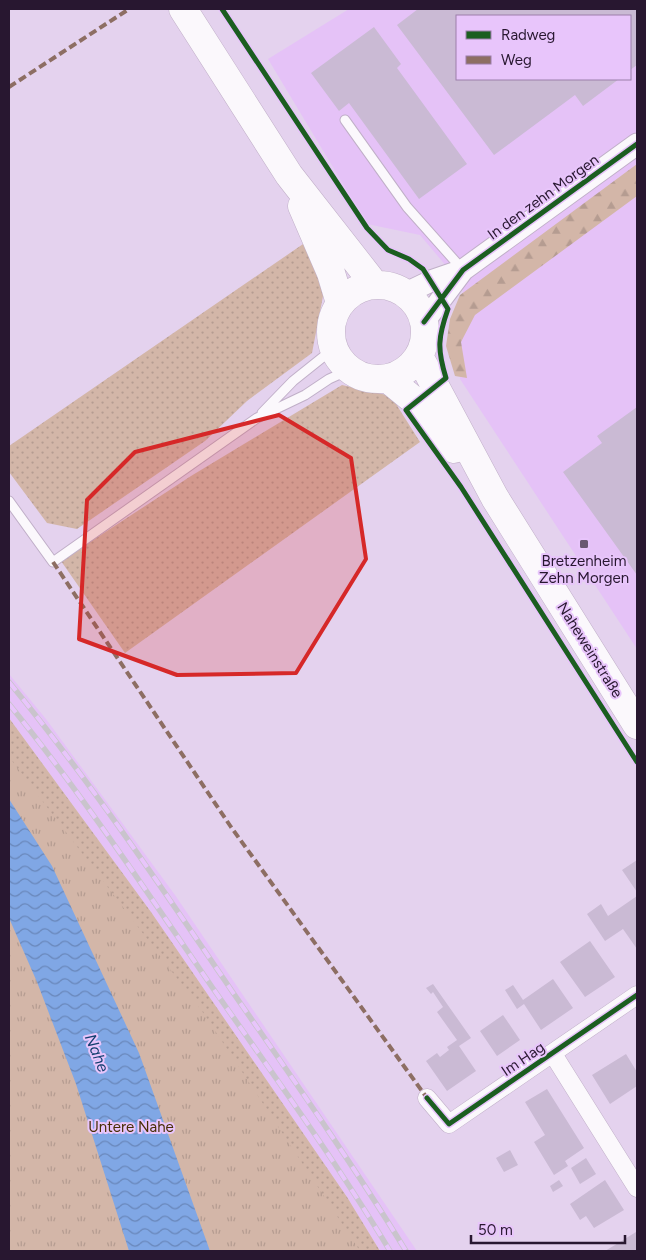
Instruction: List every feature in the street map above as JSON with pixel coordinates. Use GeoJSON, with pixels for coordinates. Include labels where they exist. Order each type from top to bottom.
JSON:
{"type":"FeatureCollection","features":[{"type":"Feature","properties":{"kind":"main road"},"geometry":{"type":"LineString","coordinates":[[183,9],[289,175],[375,285]]}},
{"type":"Feature","properties":{"kind":"main road"},"geometry":{"type":"LineString","coordinates":[[289,175],[331,273],[340,303]]}},
{"type":"Feature","properties":{"kind":"main road"},"geometry":{"type":"LineString","coordinates":[[375,285],[396,288],[406,293],[421,311],[424,322],[426,334],[420,356],[406,371],[388,379],[374,380],[361,377],[340,361],[334,349],[331,325],[340,303],[356,290],[375,285]]}},
{"type":"Feature","properties":{"kind":"main road","name":"Naheweinstraße"},"geometry":{"type":"LineString","coordinates":[[420,356],[495,498],[637,725]]}},
{"type":"Feature","properties":{"kind":"main road","name":"Naheweinstraße"},"geometry":{"type":"LineString","coordinates":[[388,379],[416,402],[495,498]]}},
{"type":"Feature","properties":{"kind":"street","name":"In den zehn Morgen"},"geometry":{"type":"LineString","coordinates":[[406,293],[431,281],[463,270],[637,144]]}},
{"type":"Feature","properties":{"kind":"street","name":"In den zehn Morgen"},"geometry":{"type":"LineString","coordinates":[[424,322],[463,270]]}},
{"type":"Feature","properties":{"kind":"street","name":"Im Hag"},"geometry":{"type":"LineString","coordinates":[[427,1098],[449,1124],[637,995]]}},
{"type":"Feature","properties":{"kind":"street","name":"Im Hag"},"geometry":{"type":"LineString","coordinates":[[553,1054],[637,1188]]}},
{"type":"Feature","properties":{"kind":"lane"},"geometry":{"type":"LineString","coordinates":[[344,120],[407,207],[463,270]]}},
{"type":"Feature","properties":{"kind":"lane"},"geometry":{"type":"LineString","coordinates":[[257,418],[293,381],[334,349]]}},
{"type":"Feature","properties":{"kind":"lane"},"geometry":{"type":"LineString","coordinates":[[9,501],[52,562],[257,418],[305,396],[328,379],[350,370]]}},
{"type":"Feature","properties":{"kind":"highlighted area"},"geometry":{"type":"Polygon","coordinates":[[[279,415],[351,458],[366,559],[296,673],[177,675],[79,639],[87,500],[135,452],[279,415]]]}},
{"type":"Feature","properties":{"kind":"shaded area"},"geometry":{"type":"Polygon","coordinates":[[[349,9],[637,9],[637,649],[460,379],[463,286],[420,235],[367,224],[268,59],[349,9]]]}},
{"type":"Feature","properties":{"kind":"shaded area"},"geometry":{"type":"Polygon","coordinates":[[[9,674],[46,719],[175,895],[417,1251],[380,1251],[347,1197],[151,912],[9,718],[9,674]]]}},
{"type":"Feature","properties":{"kind":"green space"},"geometry":{"type":"Polygon","coordinates":[[[637,164],[637,196],[475,315],[461,342],[467,378],[455,376],[446,346],[450,319],[460,295],[637,164]]]}},
{"type":"Feature","properties":{"kind":"green space"},"geometry":{"type":"Polygon","coordinates":[[[306,242],[324,291],[312,353],[247,401],[205,441],[77,529],[47,523],[9,472],[9,446],[306,242]]]}},
{"type":"Feature","properties":{"kind":"green space"},"geometry":{"type":"Polygon","coordinates":[[[342,385],[391,396],[420,442],[125,653],[61,561],[191,476],[342,385]]]}},
{"type":"Feature","properties":{"kind":"green space"},"geometry":{"type":"Polygon","coordinates":[[[9,718],[151,912],[347,1197],[380,1251],[210,1251],[9,799],[9,718]]]}},
{"type":"Feature","properties":{"kind":"green space","name":"Untere Nahe"},"geometry":{"type":"Polygon","coordinates":[[[9,757],[204,1014],[360,1251],[9,1251],[9,757]]]}},
{"type":"Feature","properties":{"kind":"water","name":"Nahe"},"geometry":{"type":"Polygon","coordinates":[[[9,799],[52,866],[139,1053],[210,1251],[129,1251],[76,1084],[37,982],[9,918],[9,799]]]}},
{"type":"Feature","properties":{"kind":"building"},"geometry":{"type":"Polygon","coordinates":[[[418,9],[637,9],[637,65],[631,69],[631,15],[456,15],[456,80],[618,80],[583,106],[575,95],[494,155],[397,25],[418,9]]]}},
{"type":"Feature","properties":{"kind":"building"},"geometry":{"type":"Polygon","coordinates":[[[374,27],[401,64],[397,68],[467,164],[419,199],[349,103],[339,111],[311,73],[374,27]]]}},
{"type":"Feature","properties":{"kind":"building"},"geometry":{"type":"Polygon","coordinates":[[[637,407],[637,575],[563,472],[602,443],[597,436],[637,407]]]}},
{"type":"Feature","properties":{"kind":"building"},"geometry":{"type":"Polygon","coordinates":[[[637,860],[637,892],[622,870],[637,860]]]}},
{"type":"Feature","properties":{"kind":"building"},"geometry":{"type":"Polygon","coordinates":[[[637,896],[637,949],[623,929],[605,941],[587,914],[601,904],[608,916],[637,896]]]}},
{"type":"Feature","properties":{"kind":"building"},"geometry":{"type":"Polygon","coordinates":[[[590,941],[615,977],[585,997],[560,962],[590,941]]]}},
{"type":"Feature","properties":{"kind":"building"},"geometry":{"type":"Polygon","coordinates":[[[553,979],[573,1008],[541,1030],[524,1004],[517,1009],[505,990],[513,985],[523,1000],[553,979]]]}},
{"type":"Feature","properties":{"kind":"building"},"geometry":{"type":"Polygon","coordinates":[[[433,984],[471,1038],[459,1046],[476,1071],[447,1091],[426,1061],[437,1053],[440,1057],[449,1050],[447,1047],[457,1040],[437,1012],[443,1007],[433,992],[431,994],[426,988],[433,984]]]}},
{"type":"Feature","properties":{"kind":"building"},"geometry":{"type":"Polygon","coordinates":[[[503,1015],[520,1040],[497,1056],[480,1031],[503,1015]]]}},
{"type":"Feature","properties":{"kind":"building"},"geometry":{"type":"Polygon","coordinates":[[[626,1054],[637,1072],[637,1086],[610,1104],[592,1075],[626,1054]]]}},
{"type":"Feature","properties":{"kind":"building"},"geometry":{"type":"Polygon","coordinates":[[[547,1089],[584,1148],[565,1161],[568,1166],[554,1175],[534,1142],[545,1135],[525,1102],[547,1089]]]}},
{"type":"Feature","properties":{"kind":"building"},"geometry":{"type":"Polygon","coordinates":[[[510,1150],[518,1165],[504,1172],[496,1158],[510,1150]]]}},
{"type":"Feature","properties":{"kind":"building"},"geometry":{"type":"Polygon","coordinates":[[[586,1158],[596,1174],[580,1184],[571,1168],[586,1158]]]}},
{"type":"Feature","properties":{"kind":"building"},"geometry":{"type":"Polygon","coordinates":[[[559,1180],[563,1186],[553,1192],[550,1186],[559,1180]]]}},
{"type":"Feature","properties":{"kind":"building"},"geometry":{"type":"Polygon","coordinates":[[[605,1180],[624,1210],[594,1228],[586,1216],[580,1220],[570,1204],[605,1180]]]}},
{"type":"Feature","properties":{"kind":"building"},"geometry":{"type":"Polygon","coordinates":[[[636,1232],[637,1251],[605,1251],[615,1245],[636,1232]]]}},
{"type":"Feature","properties":{"kind":"railway"},"geometry":{"type":"LineString","coordinates":[[9,682],[97,796],[153,875],[322,1121],[406,1251]]}},
{"type":"Feature","properties":{"kind":"railway"},"geometry":{"type":"LineString","coordinates":[[9,704],[88,808],[138,879],[326,1150],[390,1251]]}},
{"type":"Feature","properties":{"kind":"marked path"},"geometry":{"type":"LineString","coordinates":[[9,87],[129,9]]}},
{"type":"Feature","properties":{"kind":"marked path"},"geometry":{"type":"LineString","coordinates":[[53,562],[231,827],[427,1098]]}},
{"type":"Feature","properties":{"kind":"cycle path"},"geometry":{"type":"LineString","coordinates":[[222,9],[367,228],[388,250],[409,259],[423,269],[448,309],[440,343],[441,359],[446,378],[406,410],[461,487],[637,762]]}},
{"type":"Feature","properties":{"kind":"cycle path"},"geometry":{"type":"LineString","coordinates":[[424,322],[463,270],[637,144]]}},
{"type":"Feature","properties":{"kind":"cycle path"},"geometry":{"type":"LineString","coordinates":[[427,1098],[449,1124],[637,995]]}},
{"type":"Feature","properties":{"kind":"place","name":"Bretzenheim Zehn Morgen"},"geometry":{"type":"Point","coordinates":[584,544]}}]}
